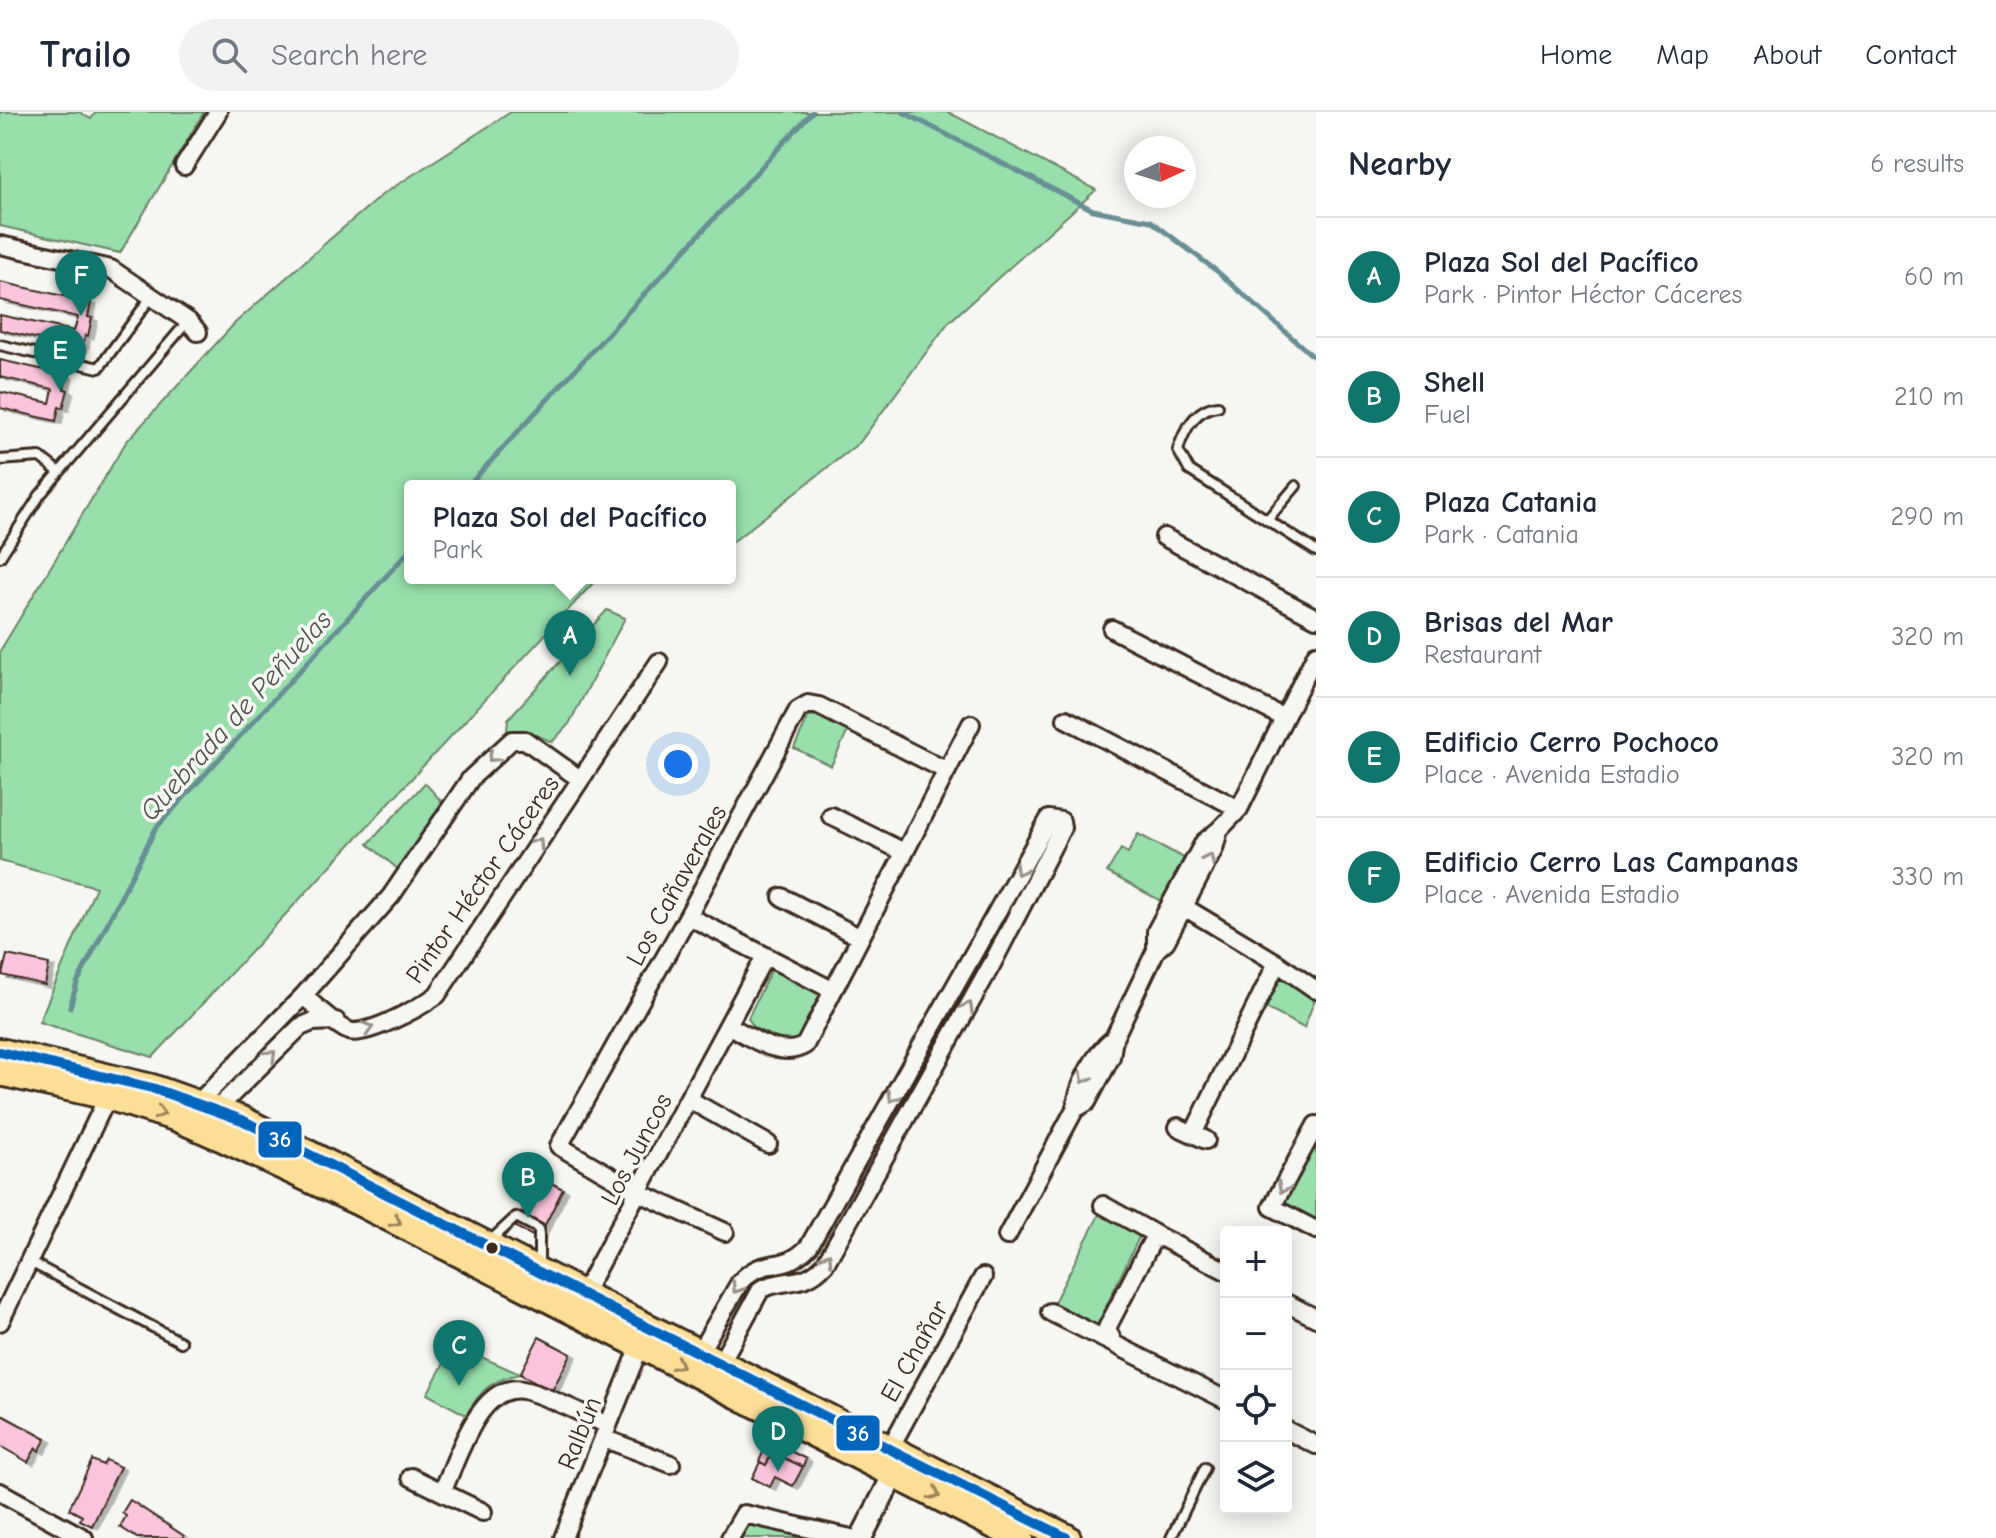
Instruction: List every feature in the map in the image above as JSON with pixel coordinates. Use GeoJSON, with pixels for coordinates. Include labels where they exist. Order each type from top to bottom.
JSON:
{"type":"FeatureCollection","features":[{"type":"Feature","properties":{"kind":"main road"},"geometry":{"type":"LineString","coordinates":[[3,1062],[116,1078],[242,1120],[710,1358],[1020,1538]]}},
{"type":"Feature","properties":{"kind":"main road"},"geometry":{"type":"LineString","coordinates":[[3,1062],[178,1118],[310,1178],[640,1346],[892,1461],[926,1467],[1067,1538]]}},
{"type":"Feature","properties":{"kind":"street"},"geometry":{"type":"LineString","coordinates":[[184,166],[218,112]]}},
{"type":"Feature","properties":{"kind":"street"},"geometry":{"type":"LineString","coordinates":[[0,245],[111,269],[193,327]]}},
{"type":"Feature","properties":{"kind":"street"},"geometry":{"type":"LineString","coordinates":[[1164,537],[1316,618]]}},
{"type":"Feature","properties":{"kind":"street"},"geometry":{"type":"LineString","coordinates":[[1112,629],[1284,718]]}},
{"type":"Feature","properties":{"kind":"street"},"geometry":{"type":"LineString","coordinates":[[1156,950],[1156,931],[1204,842],[1239,809],[1316,654]]}},
{"type":"Feature","properties":{"kind":"street","name":"Pintor Héctor Cáceres"},"geometry":{"type":"LineString","coordinates":[[303,996],[347,1030],[362,1032],[437,995],[659,662]]}},
{"type":"Feature","properties":{"kind":"street","name":"Los Cañaverales"},"geometry":{"type":"LineString","coordinates":[[640,1193],[559,1146],[688,916],[798,710],[808,704],[819,706],[947,771]]}},
{"type":"Feature","properties":{"kind":"street"},"geometry":{"type":"LineString","coordinates":[[1066,719],[1239,809]]}},
{"type":"Feature","properties":{"kind":"street"},"geometry":{"type":"LineString","coordinates":[[728,1025],[772,1048],[796,1050],[805,1045],[971,724]]}},
{"type":"Feature","properties":{"kind":"street","name":"Pintor Héctor Cáceres"},"geometry":{"type":"LineString","coordinates":[[206,1107],[391,896],[471,778],[512,740],[525,740],[580,779]]}},
{"type":"Feature","properties":{"kind":"street"},"geometry":{"type":"LineString","coordinates":[[831,816],[904,852]]}},
{"type":"Feature","properties":{"kind":"street"},"geometry":{"type":"LineString","coordinates":[[1049,819],[1061,821],[1062,828],[992,964],[825,1264],[816,1275],[806,1280],[761,1289],[710,1358],[740,1282],[748,1272],[761,1266],[788,1263],[798,1258],[809,1246],[1049,819]]}},
{"type":"Feature","properties":{"kind":"street"},"geometry":{"type":"LineString","coordinates":[[1007,1236],[1075,1109],[1087,1102],[1111,1057],[1114,1038],[1156,950],[1166,941],[1214,849],[1219,830]]}},
{"type":"Feature","properties":{"kind":"street"},"geometry":{"type":"LineString","coordinates":[[782,897],[859,937]]}},
{"type":"Feature","properties":{"kind":"street"},"geometry":{"type":"LineString","coordinates":[[1184,907],[1316,990]]}},
{"type":"Feature","properties":{"kind":"street"},"geometry":{"type":"LineString","coordinates":[[688,916],[832,990]]}},
{"type":"Feature","properties":{"kind":"street"},"geometry":{"type":"LineString","coordinates":[[974,953],[992,964]]}},
{"type":"Feature","properties":{"kind":"street","name":"Los Juncos"},"geometry":{"type":"LineString","coordinates":[[583,1294],[765,956]]}},
{"type":"Feature","properties":{"kind":"street"},"geometry":{"type":"LineString","coordinates":[[1192,1134],[1277,963]]}},
{"type":"Feature","properties":{"kind":"street","name":"Pintor Héctor Cáceres"},"geometry":{"type":"LineString","coordinates":[[206,1107],[300,1027],[312,1022],[336,1021]]}},
{"type":"Feature","properties":{"kind":"street"},"geometry":{"type":"LineString","coordinates":[[909,1068],[928,1079]]}},
{"type":"Feature","properties":{"kind":"street"},"geometry":{"type":"LineString","coordinates":[[0,1322],[108,1096]]}},
{"type":"Feature","properties":{"kind":"street"},"geometry":{"type":"LineString","coordinates":[[690,1100],[768,1144]]}},
{"type":"Feature","properties":{"kind":"street"},"geometry":{"type":"LineString","coordinates":[[1316,1125],[1272,1207],[1316,1230]]}},
{"type":"Feature","properties":{"kind":"street"},"geometry":{"type":"LineString","coordinates":[[640,1193],[725,1232]]}},
{"type":"Feature","properties":{"kind":"street"},"geometry":{"type":"LineString","coordinates":[[836,1197],[856,1209]]}},
{"type":"Feature","properties":{"kind":"street"},"geometry":{"type":"LineString","coordinates":[[1103,1205],[1220,1268]]}},
{"type":"Feature","properties":{"kind":"street"},"geometry":{"type":"LineString","coordinates":[[1113,1342],[1107,1328],[1149,1242],[1162,1238]]}},
{"type":"Feature","properties":{"kind":"street","name":"El Chañar"},"geometry":{"type":"LineString","coordinates":[[861,1538],[892,1461],[983,1277]]}},
{"type":"Feature","properties":{"kind":"street"},"geometry":{"type":"LineString","coordinates":[[1292,1306],[1316,1318]]}},
{"type":"Feature","properties":{"kind":"street"},"geometry":{"type":"LineString","coordinates":[[1050,1312],[1220,1397]]}},
{"type":"Feature","properties":{"kind":"street","name":"Ralbún"},"geometry":{"type":"LineString","coordinates":[[563,1538],[640,1346]]}},
{"type":"Feature","properties":{"kind":"street"},"geometry":{"type":"LineString","coordinates":[[442,1492],[482,1407],[499,1392],[508,1389],[528,1391],[671,1464]]}},
{"type":"Feature","properties":{"kind":"street"},"geometry":{"type":"LineString","coordinates":[[1292,1433],[1316,1445]]}},
{"type":"Feature","properties":{"kind":"street"},"geometry":{"type":"LineString","coordinates":[[411,1477],[483,1512]]}},
{"type":"Feature","properties":{"kind":"street"},"geometry":{"type":"LineString","coordinates":[[0,1492],[84,1538]]}},
{"type":"Feature","properties":{"kind":"street"},"geometry":{"type":"LineString","coordinates":[[730,1538],[744,1514],[851,1538]]}},
{"type":"Feature","properties":{"kind":"lane"},"geometry":{"type":"LineString","coordinates":[[0,345],[99,368],[152,296]]}},
{"type":"Feature","properties":{"kind":"lane"},"geometry":{"type":"LineString","coordinates":[[0,557],[40,495],[59,472],[193,327]]}},
{"type":"Feature","properties":{"kind":"lane"},"geometry":{"type":"LineString","coordinates":[[1218,406],[1206,407],[1196,415],[1181,438],[1178,450],[1189,470],[1316,551]]}},
{"type":"Feature","properties":{"kind":"lane"},"geometry":{"type":"LineString","coordinates":[[0,460],[40,457],[59,472]]}},
{"type":"Feature","properties":{"kind":"lane"},"geometry":{"type":"LineString","coordinates":[[1267,520],[1296,486]]}},
{"type":"Feature","properties":{"kind":"lane"},"geometry":{"type":"LineString","coordinates":[[486,1245],[516,1217],[539,1229],[539,1273]]}},
{"type":"Feature","properties":{"kind":"lane"},"geometry":{"type":"LineString","coordinates":[[30,1262],[181,1342]]}},
{"type":"Feature","properties":{"kind":"lane"},"geometry":{"type":"LineString","coordinates":[[1171,1538],[1205,1468]]}},
{"type":"Feature","properties":{"kind":"green space"},"geometry":{"type":"Polygon","coordinates":[[[0,112],[79,112],[91,119],[96,112],[204,112],[120,253],[0,226],[0,112]]]}},
{"type":"Feature","properties":{"kind":"green space","name":"Quebrada de Peñuelas"},"geometry":{"type":"Polygon","coordinates":[[[511,112],[948,112],[1096,190],[948,323],[860,442],[736,539],[736,480],[404,480],[404,584],[592,584],[153,1057],[39,1022],[96,887],[0,861],[0,651],[126,442],[235,323],[383,194],[511,112]]]}},
{"type":"Feature","properties":{"kind":"green space"},"geometry":{"type":"Polygon","coordinates":[[[607,610],[625,618],[569,724],[552,742],[527,731],[507,731],[508,719],[607,610]]]}},
{"type":"Feature","properties":{"kind":"green space"},"geometry":{"type":"Polygon","coordinates":[[[819,715],[849,729],[831,766],[794,748],[809,716],[819,715]]]}},
{"type":"Feature","properties":{"kind":"green space"},"geometry":{"type":"Polygon","coordinates":[[[425,783],[442,802],[400,871],[368,844],[425,783]]]}},
{"type":"Feature","properties":{"kind":"green space"},"geometry":{"type":"Polygon","coordinates":[[[1138,834],[1184,858],[1163,902],[1107,872],[1121,849],[1128,853],[1138,834]]]}},
{"type":"Feature","properties":{"kind":"green space"},"geometry":{"type":"Polygon","coordinates":[[[772,968],[822,989],[824,996],[800,1041],[791,1045],[754,1028],[748,1018],[772,968]]]}},
{"type":"Feature","properties":{"kind":"green space"},"geometry":{"type":"Polygon","coordinates":[[[1278,973],[1315,999],[1304,1028],[1264,1007],[1278,973]]]}},
{"type":"Feature","properties":{"kind":"green space"},"geometry":{"type":"Polygon","coordinates":[[[1316,1135],[1316,1220],[1281,1203],[1316,1135]]]}},
{"type":"Feature","properties":{"kind":"green space"},"geometry":{"type":"Polygon","coordinates":[[[1101,1211],[1141,1233],[1095,1330],[1051,1308],[1101,1211]]]}},
{"type":"Feature","properties":{"kind":"green space"},"geometry":{"type":"Polygon","coordinates":[[[454,1345],[520,1374],[488,1387],[466,1415],[427,1394],[454,1345]]]}},
{"type":"Feature","properties":{"kind":"green space"},"geometry":{"type":"Polygon","coordinates":[[[749,1520],[827,1538],[739,1538],[749,1520]]]}},
{"type":"Feature","properties":{"kind":"building"},"geometry":{"type":"Polygon","coordinates":[[[0,282],[91,302],[88,317],[92,318],[82,349],[0,330],[0,315],[74,331],[78,317],[0,300],[0,282]]]}},
{"type":"Feature","properties":{"kind":"building"},"geometry":{"type":"Polygon","coordinates":[[[0,360],[67,375],[64,389],[68,390],[56,421],[0,408],[0,392],[50,403],[53,389],[0,377],[0,360]]]}},
{"type":"Feature","properties":{"kind":"building"},"geometry":{"type":"Polygon","coordinates":[[[7,955],[49,964],[45,985],[2,975],[7,955]]]}},
{"type":"Feature","properties":{"kind":"building"},"geometry":{"type":"Polygon","coordinates":[[[541,1178],[563,1189],[538,1239],[516,1227],[541,1178]]]}},
{"type":"Feature","properties":{"kind":"building"},"geometry":{"type":"Polygon","coordinates":[[[539,1337],[571,1354],[552,1391],[520,1374],[539,1337]]]}},
{"type":"Feature","properties":{"kind":"building"},"geometry":{"type":"Polygon","coordinates":[[[0,1414],[46,1439],[28,1462],[0,1446],[0,1414]]]}},
{"type":"Feature","properties":{"kind":"building"},"geometry":{"type":"Polygon","coordinates":[[[769,1440],[806,1459],[803,1467],[780,1456],[778,1459],[771,1455],[766,1465],[759,1461],[769,1440]]]}},
{"type":"Feature","properties":{"kind":"building"},"geometry":{"type":"Polygon","coordinates":[[[771,1455],[803,1467],[793,1486],[775,1477],[770,1487],[752,1478],[760,1462],[766,1465],[771,1455]]]}},
{"type":"Feature","properties":{"kind":"building"},"geometry":{"type":"Polygon","coordinates":[[[92,1460],[103,1465],[106,1460],[120,1467],[92,1526],[69,1509],[92,1460]]]}},
{"type":"Feature","properties":{"kind":"building"},"geometry":{"type":"Polygon","coordinates":[[[130,1500],[183,1538],[137,1538],[120,1527],[126,1516],[122,1513],[130,1500]]]}},
{"type":"Feature","properties":{"kind":"waterway","name":"Quebrada de Peñuelas"},"geometry":{"type":"LineString","coordinates":[[474,480],[812,112]]}},
{"type":"Feature","properties":{"kind":"waterway","name":"Quebrada de Peñuelas"},"geometry":{"type":"LineString","coordinates":[[903,112],[1093,210],[1151,221],[1218,272],[1316,359]]}},
{"type":"Feature","properties":{"kind":"waterway","name":"Quebrada de Peñuelas"},"geometry":{"type":"LineString","coordinates":[[70,1007],[77,983],[156,828],[404,557]]}},
{"type":"Feature","properties":{"kind":"transit line","name":"36"},"geometry":{"type":"LineString","coordinates":[[0,1052],[152,1088],[242,1120],[1067,1538]]}},
{"type":"Feature","properties":{"kind":"place","name":"Edificio Cerro Las Campanas"},"geometry":{"type":"Point","coordinates":[81,316]}},
{"type":"Feature","properties":{"kind":"place","name":"Edificio Cerro Pochoco"},"geometry":{"type":"Point","coordinates":[60,391]}},
{"type":"Feature","properties":{"kind":"place","name":"Plaza Sol del Pacífico"},"geometry":{"type":"Point","coordinates":[570,676]}},
{"type":"Feature","properties":{"kind":"place","name":"Shell"},"geometry":{"type":"Point","coordinates":[528,1218]}},
{"type":"Feature","properties":{"kind":"place","name":"Plaza Catania"},"geometry":{"type":"Point","coordinates":[459,1386]}},
{"type":"Feature","properties":{"kind":"place","name":"Brisas del Mar"},"geometry":{"type":"Point","coordinates":[778,1472]}}]}
